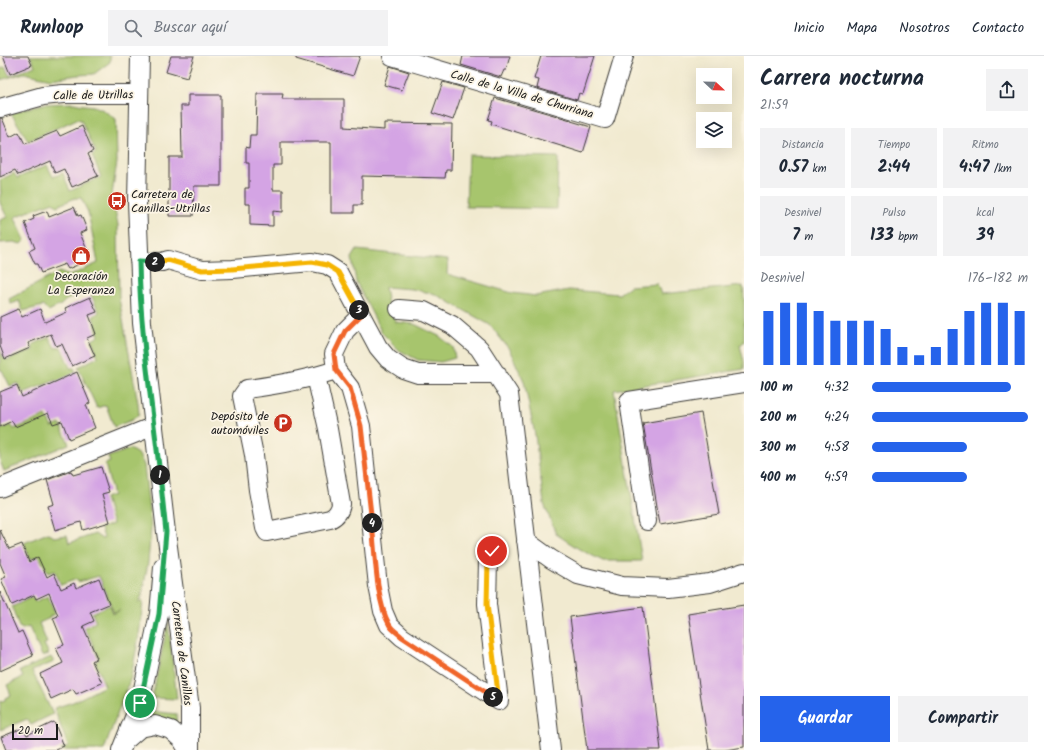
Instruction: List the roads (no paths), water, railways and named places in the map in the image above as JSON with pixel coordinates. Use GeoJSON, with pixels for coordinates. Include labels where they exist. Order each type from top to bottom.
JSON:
{"type":"FeatureCollection","features":[{"type":"Feature","properties":{"kind":"street","name":"Carretera de Canillas"},"geometry":{"type":"LineString","coordinates":[[140,56],[137,202],[142,323],[166,532],[190,708],[189,750]]}},
{"type":"Feature","properties":{"kind":"street","name":"Calle de la Villa de Churriana"},"geometry":{"type":"LineString","coordinates":[[392,56],[605,119],[624,56]]}},
{"type":"Feature","properties":{"kind":"street","name":"Calle de Utrillas"},"geometry":{"type":"LineString","coordinates":[[0,108],[62,94],[139,94]]}},
{"type":"Feature","properties":{"kind":"street"},"geometry":{"type":"LineString","coordinates":[[139,261],[162,262],[168,260],[202,270],[312,262],[327,265],[338,272],[378,347],[388,359],[403,369],[418,374],[497,374]]}},
{"type":"Feature","properties":{"kind":"street"},"geometry":{"type":"LineString","coordinates":[[399,309],[424,311],[452,325],[479,348],[509,394],[551,750]]}},
{"type":"Feature","properties":{"kind":"street"},"geometry":{"type":"LineString","coordinates":[[361,315],[345,331],[334,354],[336,370],[350,388],[361,426],[378,586],[383,611],[389,625],[402,637],[499,701],[487,604],[488,560],[492,551]]}},
{"type":"Feature","properties":{"kind":"street"},"geometry":{"type":"LineString","coordinates":[[316,376],[328,429],[342,504],[341,509],[330,519],[267,532],[258,490],[254,455],[242,396],[247,388],[280,385],[336,370]]}},
{"type":"Feature","properties":{"kind":"street"},"geometry":{"type":"LineString","coordinates":[[647,521],[629,401],[744,384]]}},
{"type":"Feature","properties":{"kind":"street"},"geometry":{"type":"LineString","coordinates":[[0,488],[154,426]]}},
{"type":"Feature","properties":{"kind":"street","name":"Carretera de Canillas"},"geometry":{"type":"LineString","coordinates":[[122,746],[140,703],[159,614],[166,532]]}},
{"type":"Feature","properties":{"kind":"street"},"geometry":{"type":"LineString","coordinates":[[526,541],[551,559],[578,575],[622,586],[668,588],[710,583],[744,572]]}},
{"type":"Feature","properties":{"kind":"street"},"geometry":{"type":"LineString","coordinates":[[122,746],[140,728],[155,725],[171,730],[182,740],[189,750]]}},
{"type":"Feature","properties":{"kind":"place","name":"Carretera de Canillas-Utrillas"},"geometry":{"type":"Point","coordinates":[117,201]}},
{"type":"Feature","properties":{"kind":"place","name":"Decoración La Esperanza"},"geometry":{"type":"Point","coordinates":[81,256]}},
{"type":"Feature","properties":{"kind":"place","name":"Depósito de automóviles"},"geometry":{"type":"Point","coordinates":[283,423]}}]}
